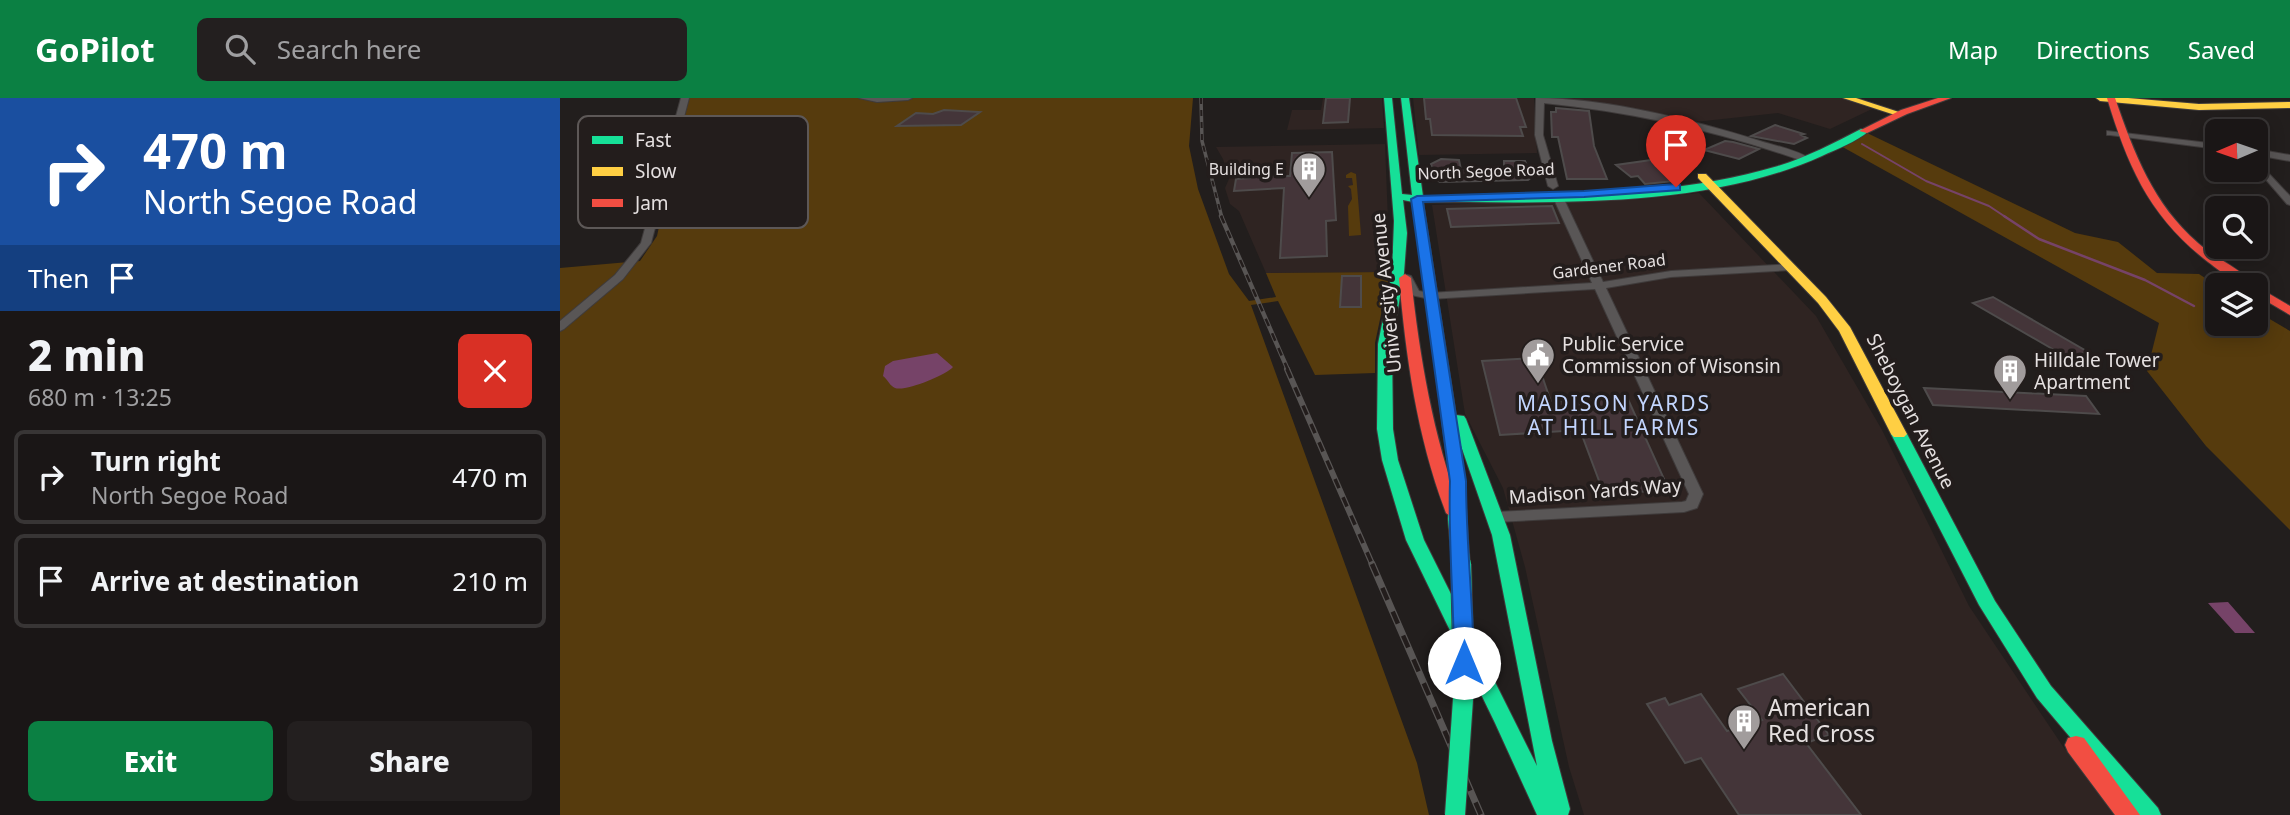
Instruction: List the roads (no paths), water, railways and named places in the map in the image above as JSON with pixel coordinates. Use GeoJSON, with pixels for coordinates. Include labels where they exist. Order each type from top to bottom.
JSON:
{"type":"FeatureCollection","features":[{"type":"Feature","properties":{"kind":"street"},"geometry":{"type":"LineString","coordinates":[[680,116],[685,98]]}},
{"type":"Feature","properties":{"kind":"street"},"geometry":{"type":"LineString","coordinates":[[866,99],[908,98]]}},
{"type":"Feature","properties":{"kind":"street","name":"University Avenue"},"geometry":{"type":"LineString","coordinates":[[1388,98],[1405,274],[1407,327],[1412,358],[1444,490],[1457,519]]}},
{"type":"Feature","properties":{"kind":"street","name":"University Avenue"},"geometry":{"type":"LineString","coordinates":[[1405,98],[1416,195],[1458,481],[1457,519],[1461,563],[1464,685],[1455,815]]}},
{"type":"Feature","properties":{"kind":"street"},"geometry":{"type":"LineString","coordinates":[[1847,98],[1895,113]]}},
{"type":"Feature","properties":{"kind":"street","name":"North Segoe Road"},"geometry":{"type":"LineString","coordinates":[[1397,196],[1640,190],[1759,174],[1895,113],[1919,98]]}},
{"type":"Feature","properties":{"kind":"street","name":"North Segoe Road"},"geometry":{"type":"LineString","coordinates":[[1895,113],[1947,98]]}},
{"type":"Feature","properties":{"kind":"street"},"geometry":{"type":"LineString","coordinates":[[2231,273],[2206,256],[2170,224],[2142,185],[2104,98],[2199,107],[2290,105]]}},
{"type":"Feature","properties":{"kind":"street"},"geometry":{"type":"LineString","coordinates":[[2147,98],[2215,102],[2275,98]]}},
{"type":"Feature","properties":{"kind":"street"},"geometry":{"type":"LineString","coordinates":[[1540,99],[1672,119],[1742,136],[1800,157]]}},
{"type":"Feature","properties":{"kind":"street","name":"Madison Yards Way"},"geometry":{"type":"LineString","coordinates":[[1496,517],[1684,507],[1692,504],[1696,494],[1597,286],[1555,190],[1539,135],[1540,99]]}},
{"type":"Feature","properties":{"kind":"street"},"geometry":{"type":"LineString","coordinates":[[2118,134],[2205,145]]}},
{"type":"Feature","properties":{"kind":"street"},"geometry":{"type":"LineString","coordinates":[[2118,134],[2127,183],[2150,219],[2190,256],[2215,273]]}},
{"type":"Feature","properties":{"kind":"street"},"geometry":{"type":"LineString","coordinates":[[2268,154],[2290,158]]}},
{"type":"Feature","properties":{"kind":"street","name":"North Segoe Road"},"geometry":{"type":"LineString","coordinates":[[1416,195],[1469,197],[1707,180],[1744,172],[1749,167],[1800,157]]}},
{"type":"Feature","properties":{"kind":"street"},"geometry":{"type":"LineString","coordinates":[[2268,177],[2290,202]]}},
{"type":"Feature","properties":{"kind":"street","name":"Sheboygan Avenue"},"geometry":{"type":"LineString","coordinates":[[1707,180],[1822,300],[1850,338],[1968,569],[2093,770],[2129,815]]}},
{"type":"Feature","properties":{"kind":"street"},"geometry":{"type":"LineString","coordinates":[[1400,218],[1398,273],[1390,305],[1384,365],[1385,429],[1390,460],[1415,540],[1506,723],[1548,815]]}},
{"type":"Feature","properties":{"kind":"street"},"geometry":{"type":"LineString","coordinates":[[560,327],[619,277],[646,243],[650,228]]}},
{"type":"Feature","properties":{"kind":"street","name":"Gardener Road"},"geometry":{"type":"LineString","coordinates":[[1430,296],[1597,286],[1671,274],[1791,267]]}},
{"type":"Feature","properties":{"kind":"street"},"geometry":{"type":"LineString","coordinates":[[1405,274],[1415,293],[1430,296]]}},
{"type":"Feature","properties":{"kind":"street"},"geometry":{"type":"LineString","coordinates":[[1407,327],[1417,304],[1430,296]]}},
{"type":"Feature","properties":{"kind":"street"},"geometry":{"type":"LineString","coordinates":[[2268,297],[2290,311]]}},
{"type":"Feature","properties":{"kind":"street"},"geometry":{"type":"LineString","coordinates":[[2268,308],[2290,321]]}},
{"type":"Feature","properties":{"kind":"street"},"geometry":{"type":"LineString","coordinates":[[1445,387],[1496,517],[1545,762],[1561,815]]}},
{"type":"Feature","properties":{"kind":"street","name":"Sheboygan Avenue"},"geometry":{"type":"LineString","coordinates":[[2045,692],[2150,815]]}},
{"type":"Feature","properties":{"kind":"waterway"},"geometry":{"type":"LineString","coordinates":[[1862,144],[1926,181],[1989,206],[2004,216]]}},
{"type":"Feature","properties":{"kind":"waterway"},"geometry":{"type":"LineString","coordinates":[[2004,216],[2039,239],[2145,280],[2194,306]]}},
{"type":"Feature","properties":{"kind":"railway"},"geometry":{"type":"LineString","coordinates":[[1201,98],[1202,141],[1222,218]]}},
{"type":"Feature","properties":{"kind":"railway"},"geometry":{"type":"LineString","coordinates":[[1221,216],[1288,370]]}},
{"type":"Feature","properties":{"kind":"railway"},"geometry":{"type":"LineString","coordinates":[[1287,369],[1373,566]]}},
{"type":"Feature","properties":{"kind":"railway"},"geometry":{"type":"LineString","coordinates":[[1372,564],[1481,815]]}},
{"type":"Feature","properties":{"kind":"place","name":"Building E"},"geometry":{"type":"Point","coordinates":[1309,199]}},
{"type":"Feature","properties":{"kind":"place","name":"Public Service Commission of Wisonsin"},"geometry":{"type":"Point","coordinates":[1538,385]}},
{"type":"Feature","properties":{"kind":"place","name":"Hilldale Tower Apartment"},"geometry":{"type":"Point","coordinates":[2010,401]}},
{"type":"Feature","properties":{"kind":"place","name":"American Red Cross"},"geometry":{"type":"Point","coordinates":[1744,751]}},
{"type":"Feature","properties":{"kind":"district","name":"MADISON YARDS AT HILL FARMS"},"geometry":{"type":"Point","coordinates":[1614,416]}}]}
